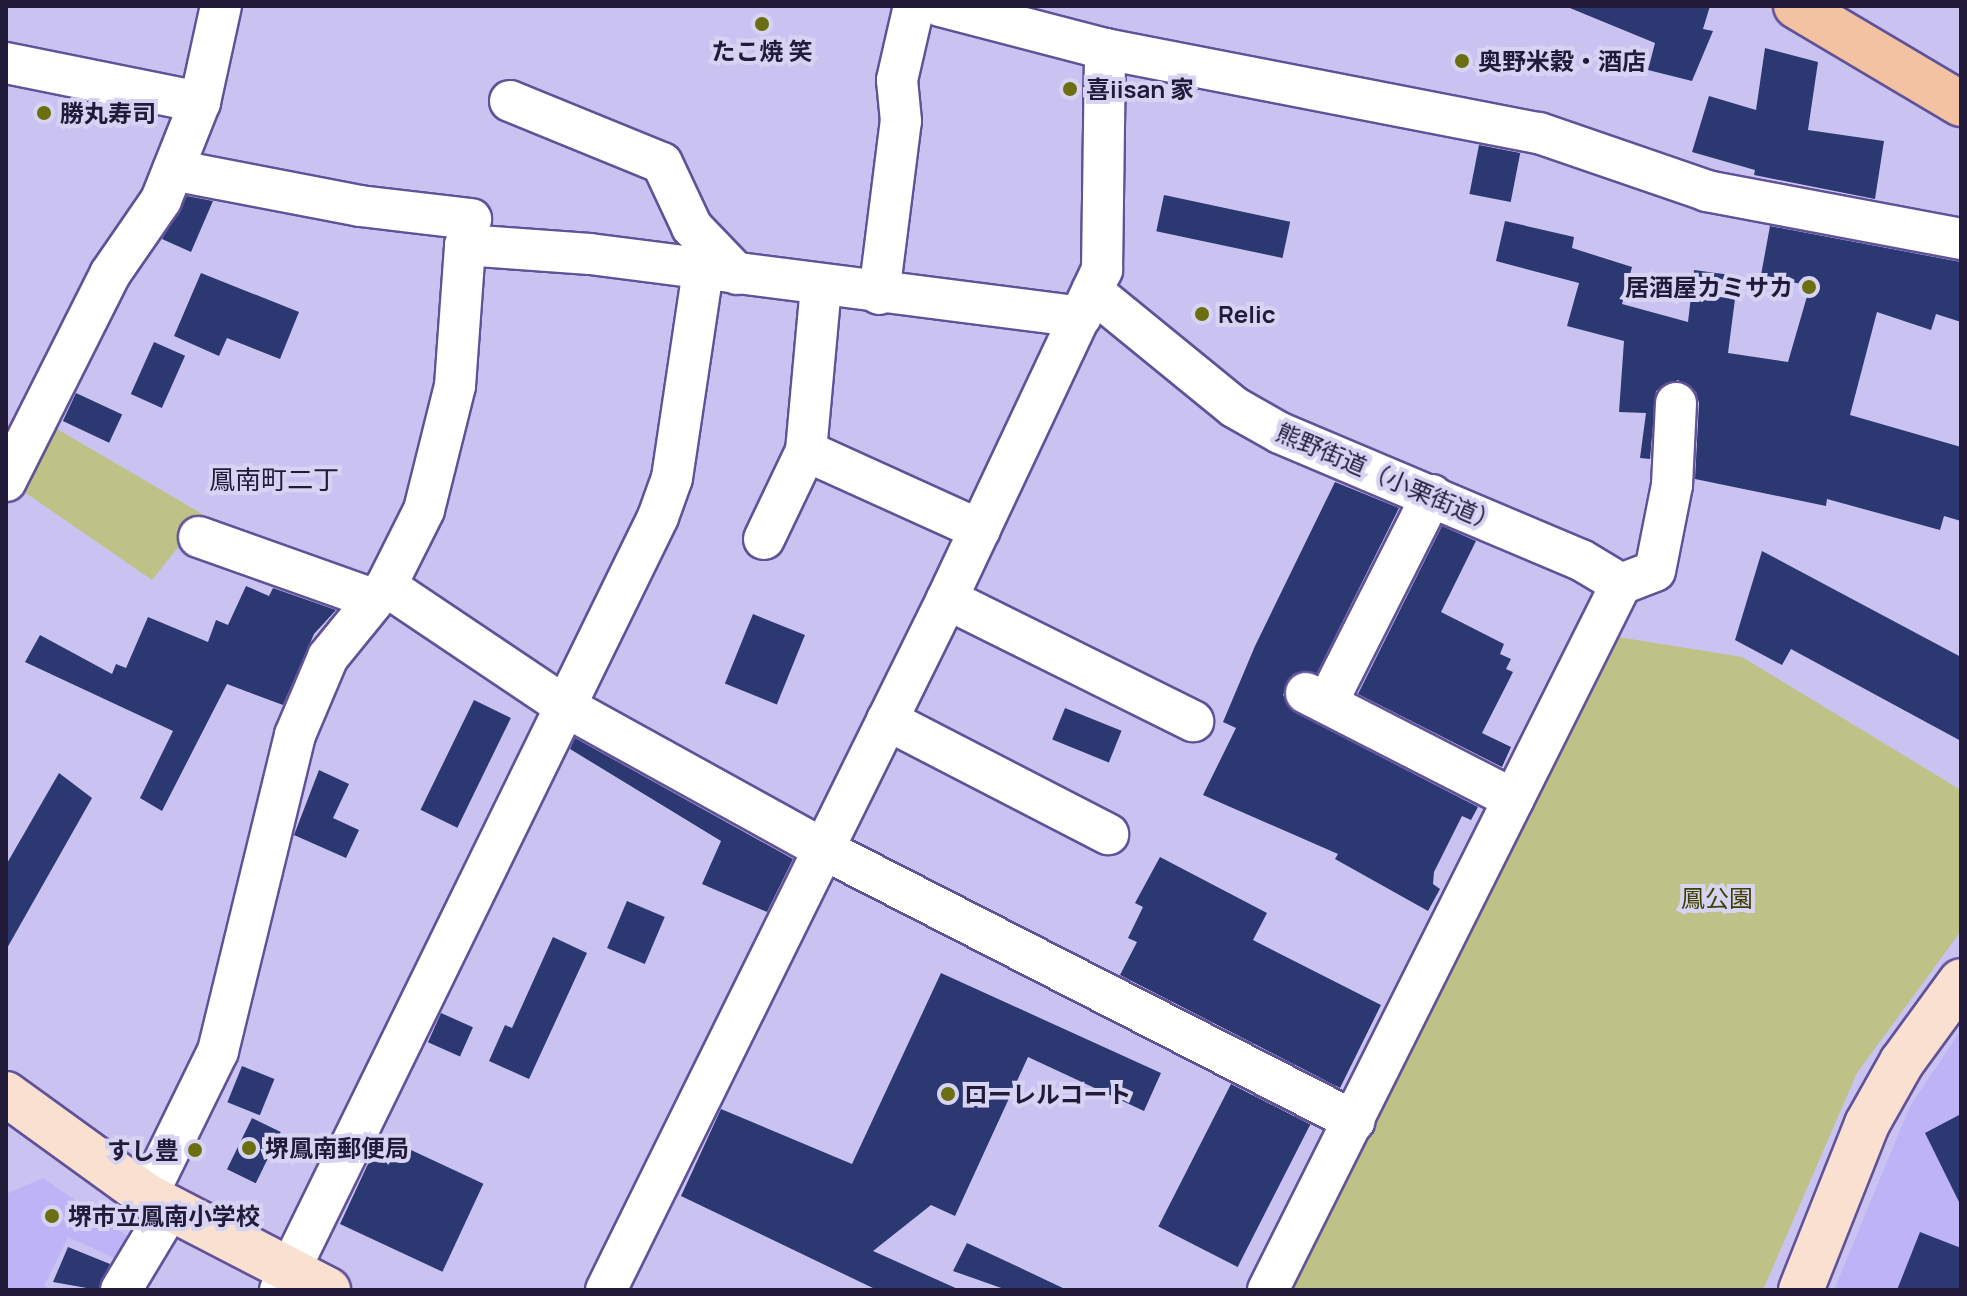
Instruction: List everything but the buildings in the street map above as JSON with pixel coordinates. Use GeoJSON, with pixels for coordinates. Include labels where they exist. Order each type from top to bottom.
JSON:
{"type":"FeatureCollection","features":[{"type":"Feature","properties":{"kind":"main road"},"geometry":{"type":"LineString","coordinates":[[1796,6],[1961,104]]}},
{"type":"Feature","properties":{"kind":"street"},"geometry":{"type":"LineString","coordinates":[[6,481],[110,274],[161,200],[200,102],[221,6]]}},
{"type":"Feature","properties":{"kind":"street"},"geometry":{"type":"LineString","coordinates":[[879,294],[901,121],[897,80],[914,6]]}},
{"type":"Feature","properties":{"kind":"street"},"geometry":{"type":"LineString","coordinates":[[940,6],[1105,49],[1539,133],[1707,191],[1961,239]]}},
{"type":"Feature","properties":{"kind":"street"},"geometry":{"type":"LineString","coordinates":[[606,1290],[947,599],[1102,270],[1105,49]]}},
{"type":"Feature","properties":{"kind":"street"},"geometry":{"type":"LineString","coordinates":[[6,63],[200,102]]}},
{"type":"Feature","properties":{"kind":"street"},"geometry":{"type":"LineString","coordinates":[[284,1281],[566,707],[672,478],[720,272],[692,227],[662,163],[510,101]]}},
{"type":"Feature","properties":{"kind":"street"},"geometry":{"type":"LineString","coordinates":[[173,170],[360,206],[471,219]]}},
{"type":"Feature","properties":{"kind":"street"},"geometry":{"type":"LineString","coordinates":[[121,1290],[218,1051],[295,735],[328,657],[380,592],[424,510],[455,386],[465,245],[720,272],[879,294],[1087,304]]}},
{"type":"Feature","properties":{"kind":"street"},"geometry":{"type":"LineString","coordinates":[[764,539],[806,451],[821,285]]}},
{"type":"Feature","properties":{"kind":"street","name":"熊野街道（小栗街道）"},"geometry":{"type":"LineString","coordinates":[[1087,304],[1234,407],[1332,457],[1432,495],[1621,584]]}},
{"type":"Feature","properties":{"kind":"street"},"geometry":{"type":"LineString","coordinates":[[1268,1290],[1621,584],[1655,571],[1672,485],[1676,403]]}},
{"type":"Feature","properties":{"kind":"street"},"geometry":{"type":"LineString","coordinates":[[806,451],[980,530]]}},
{"type":"Feature","properties":{"kind":"street"},"geometry":{"type":"LineString","coordinates":[[1432,495],[1317,698],[1513,799]]}},
{"type":"Feature","properties":{"kind":"street"},"geometry":{"type":"LineString","coordinates":[[199,537],[380,592],[566,707],[823,849],[1354,1121]]}},
{"type":"Feature","properties":{"kind":"street"},"geometry":{"type":"LineString","coordinates":[[947,599],[1193,721]]}},
{"type":"Feature","properties":{"kind":"street"},"geometry":{"type":"LineString","coordinates":[[887,720],[1108,834]]}},
{"type":"Feature","properties":{"kind":"street"},"geometry":{"type":"LineString","coordinates":[[1801,1290],[1867,1124],[1902,1062],[1961,981]]}},
{"type":"Feature","properties":{"kind":"street"},"geometry":{"type":"LineString","coordinates":[[6,1094],[158,1203],[284,1281],[328,1290]]}},
{"type":"Feature","properties":{"kind":"shaded area"},"geometry":{"type":"Polygon","coordinates":[[[1961,1030],[1961,1290],[1834,1290],[1910,1106],[1961,1030]]]}},
{"type":"Feature","properties":{"kind":"shaded area","name":"堺市立鳳南小学校"},"geometry":{"type":"Polygon","coordinates":[[[43,1178],[136,1242],[123,1262],[68,1237],[44,1286],[52,1290],[6,1290],[6,1194],[43,1178]]]}},
{"type":"Feature","properties":{"kind":"green space"},"geometry":{"type":"Polygon","coordinates":[[[52,426],[204,515],[152,580],[20,489],[52,426]]]}},
{"type":"Feature","properties":{"kind":"green space","name":"鳳公園"},"geometry":{"type":"Polygon","coordinates":[[[1612,636],[1742,657],[1961,790],[1961,931],[1857,1073],[1763,1290],[1286,1290],[1612,636]]]}},
{"type":"Feature","properties":{"kind":"place","name":"たこ焼 笑"},"geometry":{"type":"Point","coordinates":[762,24]}},
{"type":"Feature","properties":{"kind":"place","name":"奥野米穀・酒店"},"geometry":{"type":"Point","coordinates":[1462,61]}},
{"type":"Feature","properties":{"kind":"place","name":"喜iisan 家"},"geometry":{"type":"Point","coordinates":[1070,89]}},
{"type":"Feature","properties":{"kind":"place","name":"勝丸寿司"},"geometry":{"type":"Point","coordinates":[44,113]}},
{"type":"Feature","properties":{"kind":"place","name":"居酒屋カミサカ"},"geometry":{"type":"Point","coordinates":[1809,287]}},
{"type":"Feature","properties":{"kind":"place","name":"Relic"},"geometry":{"type":"Point","coordinates":[1202,314]}},
{"type":"Feature","properties":{"kind":"place","name":"ローレルコート"},"geometry":{"type":"Point","coordinates":[948,1094]}},
{"type":"Feature","properties":{"kind":"place","name":"堺鳳南郵便局"},"geometry":{"type":"Point","coordinates":[249,1148]}},
{"type":"Feature","properties":{"kind":"place","name":"すし豊"},"geometry":{"type":"Point","coordinates":[195,1150]}},
{"type":"Feature","properties":{"kind":"place","name":"堺市立鳳南小学校"},"geometry":{"type":"Point","coordinates":[52,1216]}},
{"type":"Feature","properties":{"kind":"district","name":"鳳南町二丁"},"geometry":{"type":"Point","coordinates":[274,480]}}]}
